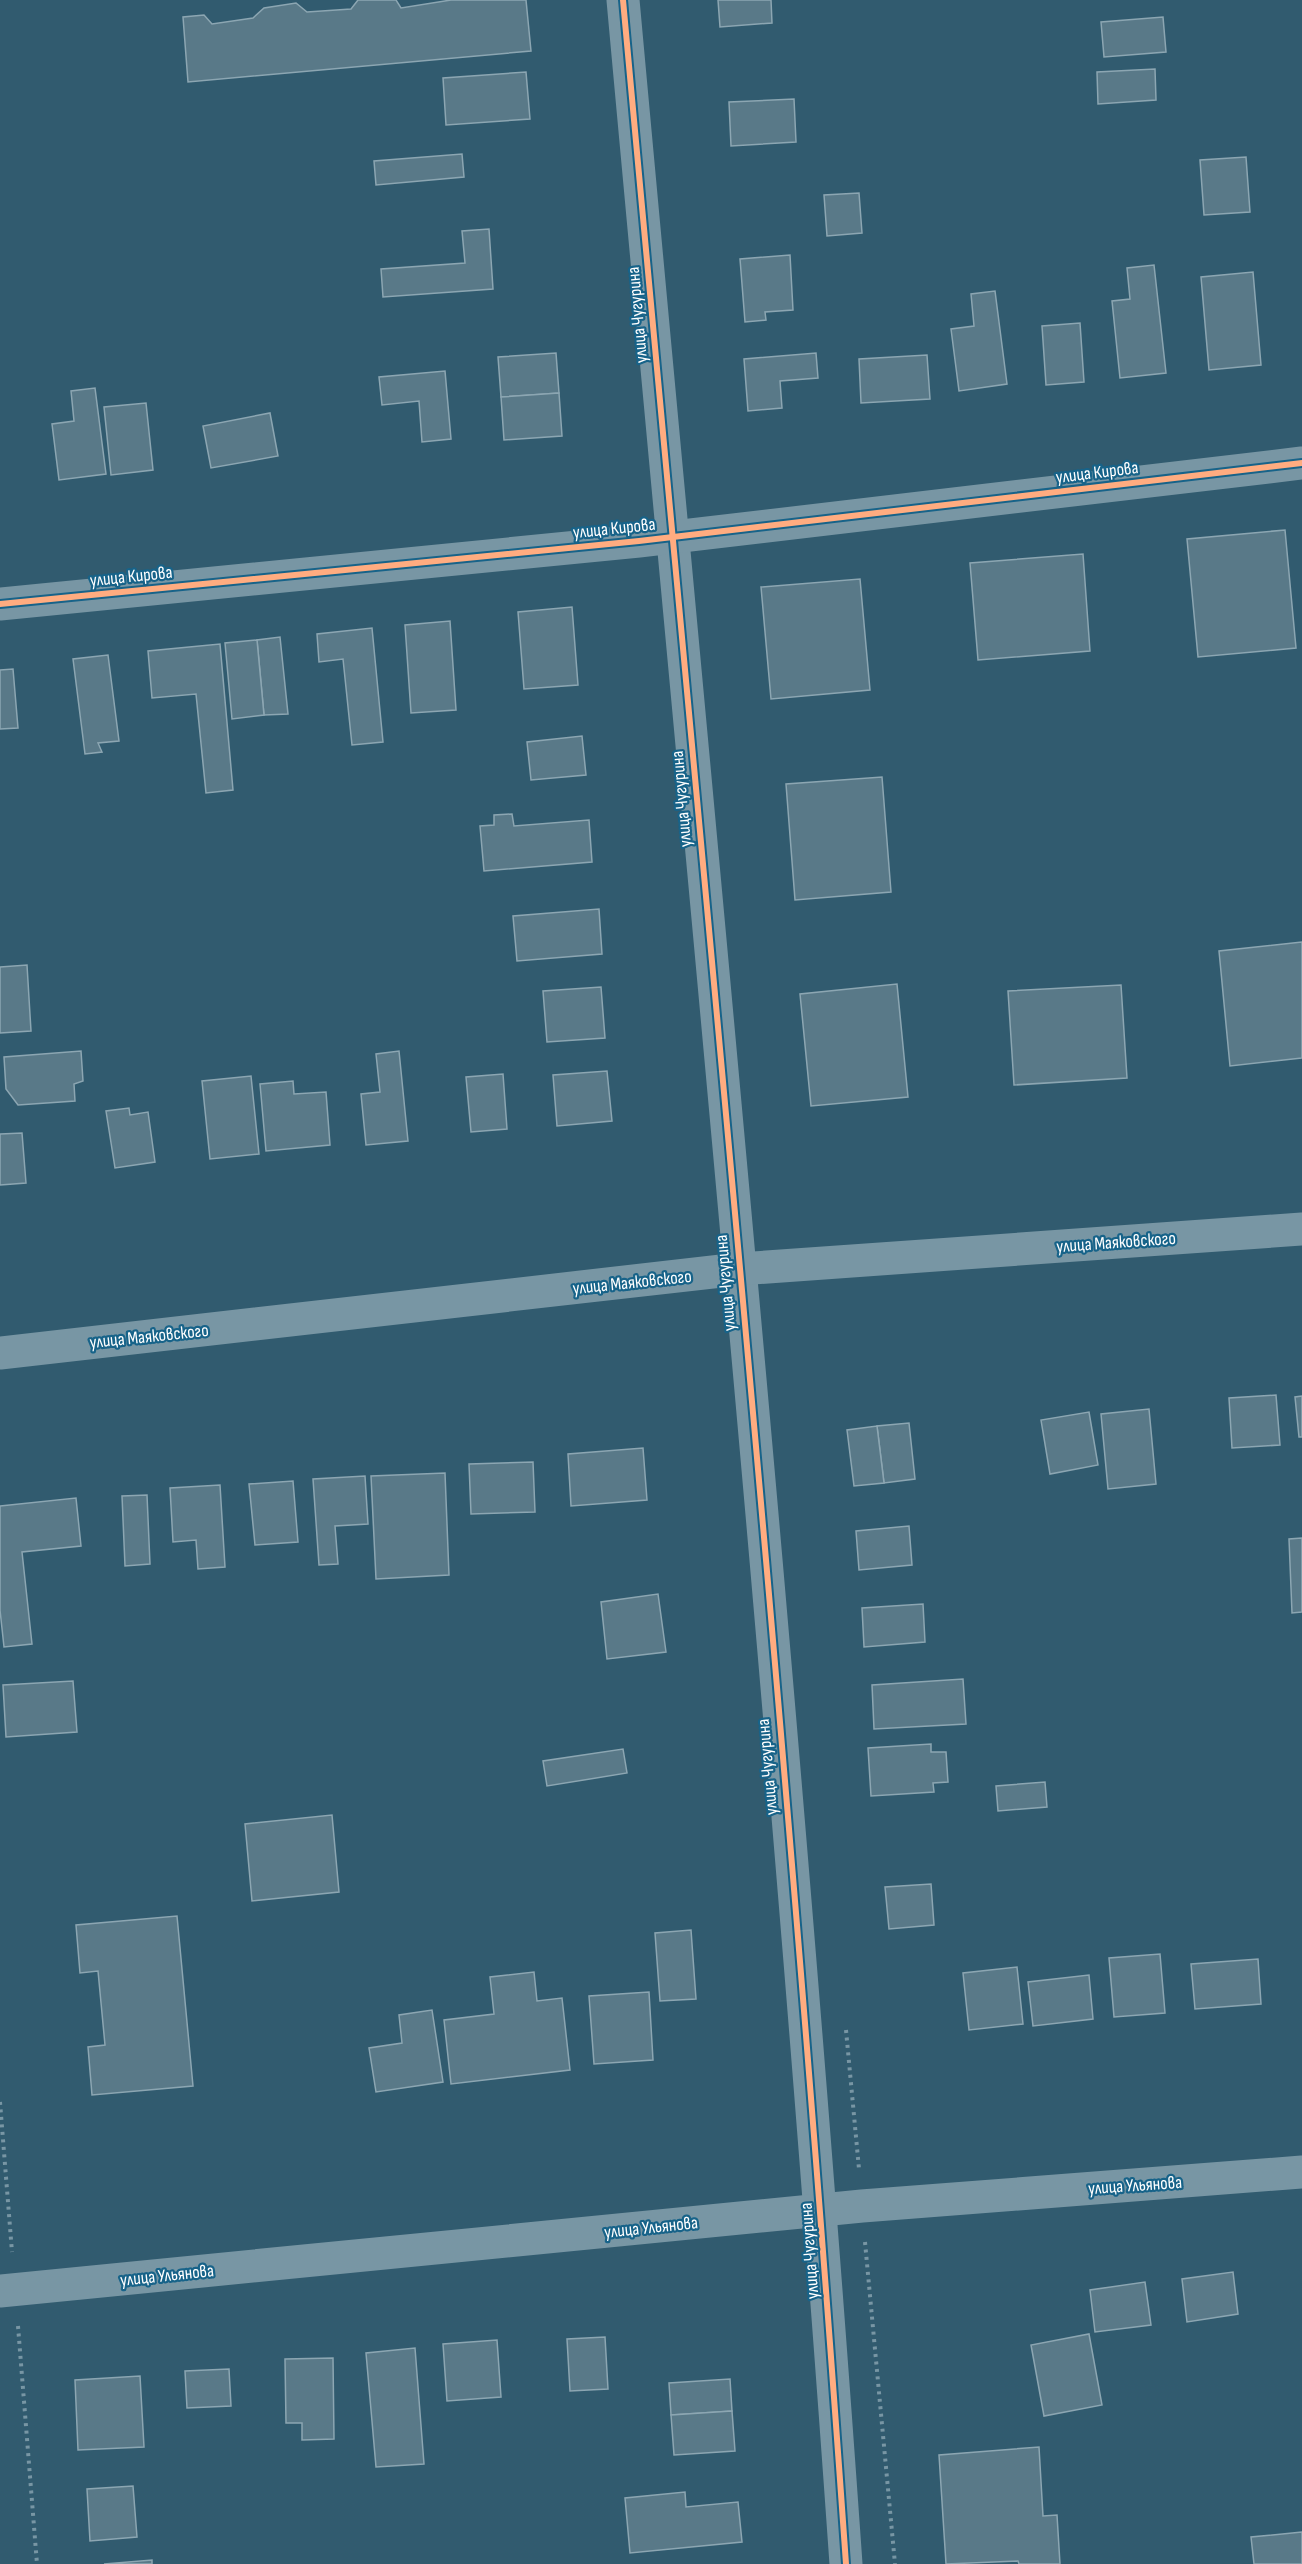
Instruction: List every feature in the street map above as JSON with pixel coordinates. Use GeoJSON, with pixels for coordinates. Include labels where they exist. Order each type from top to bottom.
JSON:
{"type":"FeatureCollection","features":[{"type":"Feature","properties":{"kind":"street","name":"улица Чугурина"},"geometry":{"type":"LineString","coordinates":[[623,0],[739,1269],[821,2210],[846,2564]]}},
{"type":"Feature","properties":{"kind":"street","name":"улица Кирова"},"geometry":{"type":"LineString","coordinates":[[0,604],[672,537],[1302,463]]}},
{"type":"Feature","properties":{"kind":"street","name":"улица Маяковского"},"geometry":{"type":"LineString","coordinates":[[0,1353],[739,1269],[1302,1229]]}},
{"type":"Feature","properties":{"kind":"street","name":"улица Ульянова"},"geometry":{"type":"LineString","coordinates":[[8,2291],[821,2210],[1302,2172]]}},
{"type":"Feature","properties":{"kind":"path"},"geometry":{"type":"LineString","coordinates":[[0,2102],[8,2291],[37,2564]]}},
{"type":"Feature","properties":{"kind":"building"},"geometry":{"type":"Polygon","coordinates":[[[358,0],[396,0],[401,8],[451,0],[526,0],[531,51],[188,82],[183,17],[204,15],[212,24],[253,18],[264,8],[296,3],[307,12],[351,9],[358,0]]]}},
{"type":"Feature","properties":{"kind":"building"},"geometry":{"type":"Polygon","coordinates":[[[718,0],[771,0],[772,23],[720,27],[718,0]]]}},
{"type":"Feature","properties":{"kind":"building"},"geometry":{"type":"Polygon","coordinates":[[[1163,17],[1166,52],[1104,57],[1101,22],[1163,17]]]}},
{"type":"Feature","properties":{"kind":"building"},"geometry":{"type":"Polygon","coordinates":[[[1155,69],[1156,100],[1098,104],[1097,72],[1155,69]]]}},
{"type":"Feature","properties":{"kind":"building"},"geometry":{"type":"Polygon","coordinates":[[[526,72],[530,119],[446,125],[443,78],[526,72]]]}},
{"type":"Feature","properties":{"kind":"building"},"geometry":{"type":"Polygon","coordinates":[[[794,99],[796,142],[731,146],[729,102],[794,99]]]}},
{"type":"Feature","properties":{"kind":"building"},"geometry":{"type":"Polygon","coordinates":[[[462,154],[464,177],[376,185],[374,161],[462,154]]]}},
{"type":"Feature","properties":{"kind":"building"},"geometry":{"type":"Polygon","coordinates":[[[1246,157],[1250,212],[1204,215],[1200,160],[1246,157]]]}},
{"type":"Feature","properties":{"kind":"building"},"geometry":{"type":"Polygon","coordinates":[[[859,193],[862,233],[827,236],[824,195],[859,193]]]}},
{"type":"Feature","properties":{"kind":"building"},"geometry":{"type":"Polygon","coordinates":[[[489,229],[493,289],[383,297],[381,269],[465,263],[462,231],[489,229]]]}},
{"type":"Feature","properties":{"kind":"building"},"geometry":{"type":"Polygon","coordinates":[[[790,255],[793,310],[765,312],[766,320],[745,322],[740,259],[790,255]]]}},
{"type":"Feature","properties":{"kind":"building"},"geometry":{"type":"Polygon","coordinates":[[[1154,265],[1166,373],[1120,378],[1112,301],[1130,299],[1127,268],[1154,265]]]}},
{"type":"Feature","properties":{"kind":"building"},"geometry":{"type":"Polygon","coordinates":[[[1253,272],[1261,365],[1209,370],[1201,277],[1253,272]]]}},
{"type":"Feature","properties":{"kind":"building"},"geometry":{"type":"Polygon","coordinates":[[[995,291],[1007,384],[959,391],[951,329],[974,326],[971,294],[995,291]]]}},
{"type":"Feature","properties":{"kind":"building"},"geometry":{"type":"Polygon","coordinates":[[[1080,323],[1084,382],[1046,385],[1042,326],[1080,323]]]}},
{"type":"Feature","properties":{"kind":"building"},"geometry":{"type":"Polygon","coordinates":[[[556,353],[559,393],[501,397],[498,357],[556,353]]]}},
{"type":"Feature","properties":{"kind":"building"},"geometry":{"type":"Polygon","coordinates":[[[816,353],[818,378],[780,381],[782,408],[748,411],[744,359],[816,353]]]}},
{"type":"Feature","properties":{"kind":"building"},"geometry":{"type":"Polygon","coordinates":[[[927,355],[930,399],[861,403],[859,359],[927,355]]]}},
{"type":"Feature","properties":{"kind":"building"},"geometry":{"type":"Polygon","coordinates":[[[445,371],[451,439],[422,442],[419,401],[382,405],[379,377],[445,371]]]}},
{"type":"Feature","properties":{"kind":"building"},"geometry":{"type":"Polygon","coordinates":[[[95,388],[106,474],[59,480],[52,424],[74,421],[71,391],[95,388]]]}},
{"type":"Feature","properties":{"kind":"building"},"geometry":{"type":"Polygon","coordinates":[[[559,393],[562,436],[504,440],[501,397],[559,393]]]}},
{"type":"Feature","properties":{"kind":"building"},"geometry":{"type":"Polygon","coordinates":[[[146,403],[153,470],[111,475],[104,407],[146,403]]]}},
{"type":"Feature","properties":{"kind":"building"},"geometry":{"type":"Polygon","coordinates":[[[270,413],[278,456],[211,468],[203,426],[270,413]]]}},
{"type":"Feature","properties":{"kind":"building"},"geometry":{"type":"Polygon","coordinates":[[[1285,530],[1296,648],[1198,657],[1187,539],[1285,530]]]}},
{"type":"Feature","properties":{"kind":"building"},"geometry":{"type":"Polygon","coordinates":[[[1083,554],[1090,651],[978,660],[970,563],[1083,554]]]}},
{"type":"Feature","properties":{"kind":"building"},"geometry":{"type":"Polygon","coordinates":[[[860,579],[870,690],[771,699],[761,587],[860,579]]]}},
{"type":"Feature","properties":{"kind":"building"},"geometry":{"type":"Polygon","coordinates":[[[572,607],[578,685],[524,689],[518,612],[572,607]]]}},
{"type":"Feature","properties":{"kind":"building"},"geometry":{"type":"Polygon","coordinates":[[[450,621],[456,710],[411,713],[405,625],[450,621]]]}},
{"type":"Feature","properties":{"kind":"building"},"geometry":{"type":"Polygon","coordinates":[[[372,628],[383,742],[352,745],[343,659],[319,662],[317,634],[372,628]]]}},
{"type":"Feature","properties":{"kind":"building"},"geometry":{"type":"Polygon","coordinates":[[[280,637],[288,714],[264,715],[257,640],[280,637]]]}},
{"type":"Feature","properties":{"kind":"building"},"geometry":{"type":"Polygon","coordinates":[[[257,640],[264,715],[232,719],[225,643],[257,640]]]}},
{"type":"Feature","properties":{"kind":"building"},"geometry":{"type":"Polygon","coordinates":[[[220,644],[233,790],[206,793],[196,694],[152,698],[148,651],[220,644]]]}},
{"type":"Feature","properties":{"kind":"building"},"geometry":{"type":"Polygon","coordinates":[[[108,655],[119,741],[98,743],[102,752],[85,754],[73,659],[108,655]]]}},
{"type":"Feature","properties":{"kind":"building"},"geometry":{"type":"Polygon","coordinates":[[[13,669],[18,728],[0,729],[0,670],[13,669]]]}},
{"type":"Feature","properties":{"kind":"building"},"geometry":{"type":"Polygon","coordinates":[[[582,736],[586,775],[531,780],[527,742],[582,736]]]}},
{"type":"Feature","properties":{"kind":"building"},"geometry":{"type":"Polygon","coordinates":[[[882,777],[891,892],[795,900],[786,784],[882,777]]]}},
{"type":"Feature","properties":{"kind":"building"},"geometry":{"type":"Polygon","coordinates":[[[512,814],[514,826],[589,820],[592,862],[484,871],[480,826],[494,825],[494,815],[512,814]]]}},
{"type":"Feature","properties":{"kind":"building"},"geometry":{"type":"Polygon","coordinates":[[[599,909],[602,954],[517,961],[513,916],[599,909]]]}},
{"type":"Feature","properties":{"kind":"building"},"geometry":{"type":"Polygon","coordinates":[[[1302,942],[1302,1058],[1230,1066],[1219,951],[1302,942]]]}},
{"type":"Feature","properties":{"kind":"building"},"geometry":{"type":"Polygon","coordinates":[[[27,965],[31,1031],[0,1033],[0,967],[27,965]]]}},
{"type":"Feature","properties":{"kind":"building"},"geometry":{"type":"Polygon","coordinates":[[[897,984],[908,1097],[811,1106],[800,994],[897,984]]]}},
{"type":"Feature","properties":{"kind":"building"},"geometry":{"type":"Polygon","coordinates":[[[1121,985],[1127,1078],[1014,1085],[1008,991],[1121,985]]]}},
{"type":"Feature","properties":{"kind":"building"},"geometry":{"type":"Polygon","coordinates":[[[601,987],[605,1038],[547,1042],[543,991],[601,987]]]}},
{"type":"Feature","properties":{"kind":"building"},"geometry":{"type":"Polygon","coordinates":[[[81,1051],[83,1081],[74,1084],[75,1101],[18,1105],[6,1089],[4,1057],[81,1051]]]}},
{"type":"Feature","properties":{"kind":"building"},"geometry":{"type":"Polygon","coordinates":[[[399,1051],[408,1141],[366,1145],[361,1094],[380,1092],[376,1054],[399,1051]]]}},
{"type":"Feature","properties":{"kind":"building"},"geometry":{"type":"Polygon","coordinates":[[[607,1071],[612,1121],[557,1126],[553,1075],[607,1071]]]}},
{"type":"Feature","properties":{"kind":"building"},"geometry":{"type":"Polygon","coordinates":[[[503,1074],[507,1129],[471,1132],[466,1077],[503,1074]]]}},
{"type":"Feature","properties":{"kind":"building"},"geometry":{"type":"Polygon","coordinates":[[[251,1076],[259,1154],[210,1159],[202,1081],[251,1076]]]}},
{"type":"Feature","properties":{"kind":"building"},"geometry":{"type":"Polygon","coordinates":[[[293,1081],[294,1094],[326,1092],[330,1145],[266,1151],[260,1084],[293,1081]]]}},
{"type":"Feature","properties":{"kind":"building"},"geometry":{"type":"Polygon","coordinates":[[[129,1108],[130,1115],[148,1112],[155,1162],[115,1168],[106,1111],[129,1108]]]}},
{"type":"Feature","properties":{"kind":"building"},"geometry":{"type":"Polygon","coordinates":[[[22,1133],[26,1183],[0,1185],[0,1134],[22,1133]]]}},
{"type":"Feature","properties":{"kind":"building"},"geometry":{"type":"Polygon","coordinates":[[[1276,1395],[1280,1445],[1232,1448],[1229,1398],[1276,1395]]]}},
{"type":"Feature","properties":{"kind":"building"},"geometry":{"type":"Polygon","coordinates":[[[1302,1396],[1302,1437],[1299,1437],[1295,1397],[1302,1396]]]}},
{"type":"Feature","properties":{"kind":"building"},"geometry":{"type":"Polygon","coordinates":[[[1149,1409],[1156,1484],[1108,1489],[1101,1414],[1149,1409]]]}},
{"type":"Feature","properties":{"kind":"building"},"geometry":{"type":"Polygon","coordinates":[[[1089,1412],[1098,1465],[1050,1474],[1041,1420],[1089,1412]]]}},
{"type":"Feature","properties":{"kind":"building"},"geometry":{"type":"Polygon","coordinates":[[[909,1423],[915,1479],[884,1483],[877,1426],[909,1423]]]}},
{"type":"Feature","properties":{"kind":"building"},"geometry":{"type":"Polygon","coordinates":[[[877,1426],[884,1483],[854,1486],[847,1430],[877,1426]]]}},
{"type":"Feature","properties":{"kind":"building"},"geometry":{"type":"Polygon","coordinates":[[[643,1448],[647,1500],[571,1506],[568,1454],[643,1448]]]}},
{"type":"Feature","properties":{"kind":"building"},"geometry":{"type":"Polygon","coordinates":[[[533,1462],[535,1512],[471,1514],[469,1464],[533,1462]]]}},
{"type":"Feature","properties":{"kind":"building"},"geometry":{"type":"Polygon","coordinates":[[[445,1473],[449,1575],[376,1579],[371,1476],[445,1473]]]}},
{"type":"Feature","properties":{"kind":"building"},"geometry":{"type":"Polygon","coordinates":[[[365,1476],[368,1524],[335,1526],[338,1564],[319,1565],[313,1479],[365,1476]]]}},
{"type":"Feature","properties":{"kind":"building"},"geometry":{"type":"Polygon","coordinates":[[[293,1481],[298,1542],[255,1545],[249,1484],[293,1481]]]}},
{"type":"Feature","properties":{"kind":"building"},"geometry":{"type":"Polygon","coordinates":[[[220,1485],[225,1567],[198,1569],[196,1540],[173,1542],[170,1488],[220,1485]]]}},
{"type":"Feature","properties":{"kind":"building"},"geometry":{"type":"Polygon","coordinates":[[[147,1495],[150,1564],[125,1566],[122,1496],[147,1495]]]}},
{"type":"Feature","properties":{"kind":"building"},"geometry":{"type":"Polygon","coordinates":[[[76,1498],[81,1546],[22,1552],[32,1644],[4,1647],[0,1610],[0,1506],[76,1498]]]}},
{"type":"Feature","properties":{"kind":"building"},"geometry":{"type":"Polygon","coordinates":[[[909,1526],[912,1565],[859,1570],[856,1531],[909,1526]]]}},
{"type":"Feature","properties":{"kind":"building"},"geometry":{"type":"Polygon","coordinates":[[[1302,1538],[1302,1612],[1292,1613],[1289,1539],[1302,1538]]]}},
{"type":"Feature","properties":{"kind":"building"},"geometry":{"type":"Polygon","coordinates":[[[658,1594],[666,1652],[607,1659],[601,1602],[658,1594]]]}},
{"type":"Feature","properties":{"kind":"building"},"geometry":{"type":"Polygon","coordinates":[[[923,1604],[925,1642],[864,1647],[862,1608],[923,1604]]]}},
{"type":"Feature","properties":{"kind":"building"},"geometry":{"type":"Polygon","coordinates":[[[963,1679],[966,1724],[874,1729],[872,1685],[963,1679]]]}},
{"type":"Feature","properties":{"kind":"building"},"geometry":{"type":"Polygon","coordinates":[[[73,1681],[77,1732],[6,1737],[3,1685],[73,1681]]]}},
{"type":"Feature","properties":{"kind":"building"},"geometry":{"type":"Polygon","coordinates":[[[931,1744],[931,1752],[946,1752],[948,1782],[933,1783],[934,1792],[871,1796],[868,1748],[931,1744]]]}},
{"type":"Feature","properties":{"kind":"building"},"geometry":{"type":"Polygon","coordinates":[[[623,1749],[627,1773],[547,1786],[543,1761],[623,1749]]]}},
{"type":"Feature","properties":{"kind":"building"},"geometry":{"type":"Polygon","coordinates":[[[1045,1782],[1047,1807],[998,1811],[996,1786],[1045,1782]]]}},
{"type":"Feature","properties":{"kind":"building"},"geometry":{"type":"Polygon","coordinates":[[[332,1815],[339,1892],[252,1901],[245,1824],[332,1815]]]}},
{"type":"Feature","properties":{"kind":"building"},"geometry":{"type":"Polygon","coordinates":[[[931,1884],[934,1925],[889,1929],[885,1887],[931,1884]]]}},
{"type":"Feature","properties":{"kind":"building"},"geometry":{"type":"Polygon","coordinates":[[[177,1916],[193,2086],[92,2095],[88,2047],[105,2045],[98,1971],[80,1973],[76,1925],[177,1916]]]}},
{"type":"Feature","properties":{"kind":"building"},"geometry":{"type":"Polygon","coordinates":[[[691,1930],[696,1999],[660,2001],[655,1933],[691,1930]]]}},
{"type":"Feature","properties":{"kind":"building"},"geometry":{"type":"Polygon","coordinates":[[[1160,1954],[1165,2013],[1114,2017],[1109,1958],[1160,1954]]]}},
{"type":"Feature","properties":{"kind":"building"},"geometry":{"type":"Polygon","coordinates":[[[1258,1959],[1261,2004],[1195,2009],[1191,1964],[1258,1959]]]}},
{"type":"Feature","properties":{"kind":"building"},"geometry":{"type":"Polygon","coordinates":[[[1017,1967],[1023,2024],[969,2030],[963,1973],[1017,1967]]]}},
{"type":"Feature","properties":{"kind":"building"},"geometry":{"type":"Polygon","coordinates":[[[534,1972],[537,2001],[562,1998],[570,2070],[451,2084],[444,2020],[494,2014],[490,1977],[534,1972]]]}},
{"type":"Feature","properties":{"kind":"building"},"geometry":{"type":"Polygon","coordinates":[[[1089,1975],[1093,2019],[1033,2026],[1028,1982],[1089,1975]]]}},
{"type":"Feature","properties":{"kind":"building"},"geometry":{"type":"Polygon","coordinates":[[[649,1992],[653,2060],[594,2064],[589,1996],[649,1992]]]}},
{"type":"Feature","properties":{"kind":"building"},"geometry":{"type":"Polygon","coordinates":[[[432,2010],[443,2082],[376,2092],[369,2048],[402,2043],[399,2015],[432,2010]]]}},
{"type":"Feature","properties":{"kind":"building"},"geometry":{"type":"Polygon","coordinates":[[[1233,2272],[1238,2314],[1187,2322],[1182,2279],[1233,2272]]]}},
{"type":"Feature","properties":{"kind":"building"},"geometry":{"type":"Polygon","coordinates":[[[1145,2282],[1151,2325],[1095,2332],[1090,2290],[1145,2282]]]}},
{"type":"Feature","properties":{"kind":"building"},"geometry":{"type":"Polygon","coordinates":[[[1089,2334],[1102,2405],[1044,2416],[1031,2345],[1089,2334]]]}},
{"type":"Feature","properties":{"kind":"building"},"geometry":{"type":"Polygon","coordinates":[[[605,2337],[608,2389],[570,2391],[567,2339],[605,2337]]]}},
{"type":"Feature","properties":{"kind":"building"},"geometry":{"type":"Polygon","coordinates":[[[497,2340],[501,2397],[447,2401],[443,2344],[497,2340]]]}},
{"type":"Feature","properties":{"kind":"building"},"geometry":{"type":"Polygon","coordinates":[[[415,2348],[424,2464],[376,2467],[366,2353],[415,2348]]]}},
{"type":"Feature","properties":{"kind":"building"},"geometry":{"type":"Polygon","coordinates":[[[333,2358],[334,2439],[302,2440],[302,2423],[286,2423],[285,2359],[333,2358]]]}},
{"type":"Feature","properties":{"kind":"building"},"geometry":{"type":"Polygon","coordinates":[[[229,2369],[231,2406],[187,2408],[185,2371],[229,2369]]]}},
{"type":"Feature","properties":{"kind":"building"},"geometry":{"type":"Polygon","coordinates":[[[140,2376],[144,2447],[78,2450],[75,2380],[140,2376]]]}},
{"type":"Feature","properties":{"kind":"building"},"geometry":{"type":"Polygon","coordinates":[[[730,2379],[732,2411],[671,2415],[669,2383],[730,2379]]]}},
{"type":"Feature","properties":{"kind":"building"},"geometry":{"type":"Polygon","coordinates":[[[732,2411],[735,2451],[674,2455],[671,2415],[732,2411]]]}},
{"type":"Feature","properties":{"kind":"building"},"geometry":{"type":"Polygon","coordinates":[[[1039,2447],[1043,2516],[1057,2515],[1060,2564],[1019,2564],[1018,2561],[946,2564],[939,2455],[1039,2447]]]}},
{"type":"Feature","properties":{"kind":"building"},"geometry":{"type":"Polygon","coordinates":[[[133,2486],[137,2537],[90,2541],[87,2489],[133,2486]]]}},
{"type":"Feature","properties":{"kind":"building"},"geometry":{"type":"Polygon","coordinates":[[[685,2492],[686,2507],[738,2502],[742,2542],[630,2553],[625,2498],[685,2492]]]}},
{"type":"Feature","properties":{"kind":"building"},"geometry":{"type":"Polygon","coordinates":[[[1302,2532],[1302,2564],[1254,2564],[1251,2537],[1302,2532]]]}},
{"type":"Feature","properties":{"kind":"building"},"geometry":{"type":"Polygon","coordinates":[[[152,2560],[152,2564],[104,2564],[152,2560]]]}},
{"type":"Feature","properties":{"kind":"cycle path"},"geometry":{"type":"LineString","coordinates":[[623,0],[770,1602],[846,2564]]}},
{"type":"Feature","properties":{"kind":"cycle path"},"geometry":{"type":"LineString","coordinates":[[0,604],[639,541],[1302,463]]}}]}
